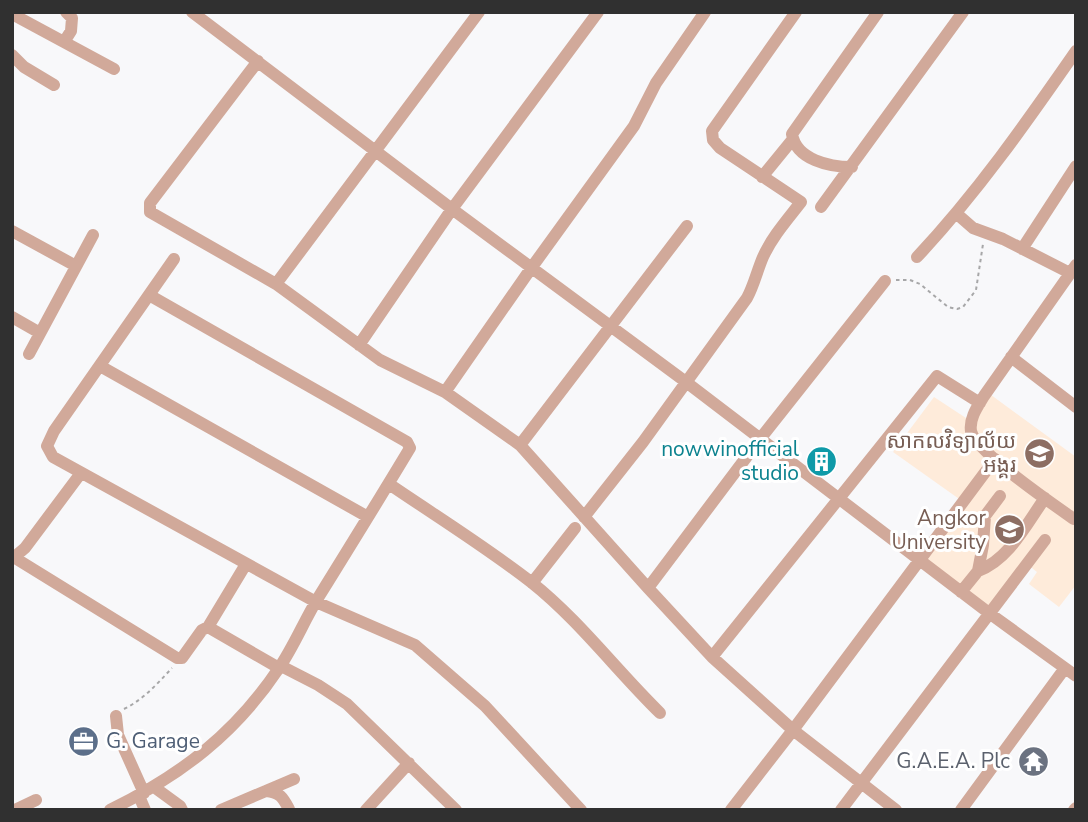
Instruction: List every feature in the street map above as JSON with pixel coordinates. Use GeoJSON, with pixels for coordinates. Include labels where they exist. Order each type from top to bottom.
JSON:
{"type":"FeatureCollection","features":[{"type":"Feature","properties":{"kind":"street"},"geometry":{"type":"LineString","coordinates":[[64,42],[71,31],[72,18],[66,12]]}},
{"type":"Feature","properties":{"kind":"street"},"geometry":{"type":"LineString","coordinates":[[192,12],[1070,672],[961,810]]}},
{"type":"Feature","properties":{"kind":"street"},"geometry":{"type":"LineString","coordinates":[[276,284],[479,12]]}},
{"type":"Feature","properties":{"kind":"street"},"geometry":{"type":"LineString","coordinates":[[359,345],[452,209],[598,12]]}},
{"type":"Feature","properties":{"kind":"street"},"geometry":{"type":"LineString","coordinates":[[445,392],[634,125],[656,83],[705,12]]}},
{"type":"Feature","properties":{"kind":"street"},"geometry":{"type":"LineString","coordinates":[[584,517],[747,298],[755,283],[762,258],[801,202],[720,148],[713,140],[712,131],[796,12]]}},
{"type":"Feature","properties":{"kind":"street"},"geometry":{"type":"LineString","coordinates":[[852,167],[823,164],[799,149],[792,134],[878,12]]}},
{"type":"Feature","properties":{"kind":"street"},"geometry":{"type":"LineString","coordinates":[[821,207],[963,12]]}},
{"type":"Feature","properties":{"kind":"street"},"geometry":{"type":"LineString","coordinates":[[12,14],[114,69]]}},
{"type":"Feature","properties":{"kind":"street"},"geometry":{"type":"LineString","coordinates":[[917,257],[957,214],[1017,136],[1076,51]]}},
{"type":"Feature","properties":{"kind":"street"},"geometry":{"type":"LineString","coordinates":[[12,55],[24,67],[54,85]]}},
{"type":"Feature","properties":{"kind":"street"},"geometry":{"type":"LineString","coordinates":[[258,61],[150,203],[152,213],[276,284],[380,360],[445,392],[520,444],[712,657],[793,730],[896,810]]}},
{"type":"Feature","properties":{"kind":"street"},"geometry":{"type":"LineString","coordinates":[[762,177],[793,139]]}},
{"type":"Feature","properties":{"kind":"street"},"geometry":{"type":"LineString","coordinates":[[1022,249],[1076,166]]}},
{"type":"Feature","properties":{"kind":"street"},"geometry":{"type":"LineString","coordinates":[[957,214],[974,228],[1073,269],[980,403],[972,417],[970,429],[975,441],[995,459],[1074,519]]}},
{"type":"Feature","properties":{"kind":"street"},"geometry":{"type":"LineString","coordinates":[[520,444],[687,226]]}},
{"type":"Feature","properties":{"kind":"street"},"geometry":{"type":"LineString","coordinates":[[12,231],[76,266]]}},
{"type":"Feature","properties":{"kind":"street"},"geometry":{"type":"LineString","coordinates":[[29,354],[93,235]]}},
{"type":"Feature","properties":{"kind":"street"},"geometry":{"type":"LineString","coordinates":[[174,260],[47,446],[53,457],[316,602],[415,645],[485,706],[581,810]]}},
{"type":"Feature","properties":{"kind":"street"},"geometry":{"type":"LineString","coordinates":[[648,589],[760,439],[885,281]]}},
{"type":"Feature","properties":{"kind":"street"},"geometry":{"type":"LineString","coordinates":[[110,810],[146,792],[192,763],[243,716],[280,667],[316,602],[410,448],[407,442],[149,295]]}},
{"type":"Feature","properties":{"kind":"street"},"geometry":{"type":"LineString","coordinates":[[12,317],[40,333]]}},
{"type":"Feature","properties":{"kind":"street"},"geometry":{"type":"LineString","coordinates":[[1011,357],[1076,407]]}},
{"type":"Feature","properties":{"kind":"street"},"geometry":{"type":"LineString","coordinates":[[100,366],[368,517]]}},
{"type":"Feature","properties":{"kind":"street"},"geometry":{"type":"LineString","coordinates":[[712,657],[937,376],[980,403]]}},
{"type":"Feature","properties":{"kind":"street"},"geometry":{"type":"LineString","coordinates":[[731,810],[995,459]]}},
{"type":"Feature","properties":{"kind":"street"},"geometry":{"type":"LineString","coordinates":[[81,473],[25,548],[13,558],[180,659],[202,630],[208,627],[247,564]]}},
{"type":"Feature","properties":{"kind":"street"},"geometry":{"type":"LineString","coordinates":[[389,484],[532,583],[596,644],[632,686],[660,713]]}},
{"type":"Feature","properties":{"kind":"street"},"geometry":{"type":"LineString","coordinates":[[961,592],[978,570],[984,545],[985,516],[1000,496]]}},
{"type":"Feature","properties":{"kind":"street"},"geometry":{"type":"LineString","coordinates":[[978,570],[990,567],[1002,557],[1045,499]]}},
{"type":"Feature","properties":{"kind":"street"},"geometry":{"type":"LineString","coordinates":[[532,583],[575,528]]}},
{"type":"Feature","properties":{"kind":"street"},"geometry":{"type":"LineString","coordinates":[[841,810],[1045,540]]}},
{"type":"Feature","properties":{"kind":"street"},"geometry":{"type":"LineString","coordinates":[[208,627],[347,704],[456,810]]}},
{"type":"Feature","properties":{"kind":"street"},"geometry":{"type":"LineString","coordinates":[[116,716],[118,735],[146,792],[145,810]]}},
{"type":"Feature","properties":{"kind":"street"},"geometry":{"type":"LineString","coordinates":[[366,810],[409,763]]}},
{"type":"Feature","properties":{"kind":"street"},"geometry":{"type":"LineString","coordinates":[[221,810],[294,779]]}},
{"type":"Feature","properties":{"kind":"street"},"geometry":{"type":"LineString","coordinates":[[266,791],[275,791],[282,796],[289,809]]}},
{"type":"Feature","properties":{"kind":"street"},"geometry":{"type":"LineString","coordinates":[[146,792],[180,806],[182,810]]}},
{"type":"Feature","properties":{"kind":"street"},"geometry":{"type":"LineString","coordinates":[[15,810],[36,800]]}},
{"type":"Feature","properties":{"kind":"path"},"geometry":{"type":"LineString","coordinates":[[885,281],[911,280],[948,307],[963,307],[976,290],[985,233]]}},
{"type":"Feature","properties":{"kind":"path"},"geometry":{"type":"LineString","coordinates":[[116,716],[155,687],[180,659]]}},
{"type":"Feature","properties":{"kind":"shaded area","name":"Angkor University"},"geometry":{"type":"Polygon","coordinates":[[[987,392],[1076,457],[1076,585],[1059,607],[1029,584],[1037,572],[1028,565],[990,612],[920,559],[962,501],[893,452],[934,397],[966,418],[987,392]]]}},
{"type":"Feature","properties":{"kind":"place","name":"សាកលវិទ្យាល័យ អង្គរ"},"geometry":{"type":"Point","coordinates":[1039,453]}},
{"type":"Feature","properties":{"kind":"place","name":"nowwinofficial studio"},"geometry":{"type":"Point","coordinates":[822,461]}},
{"type":"Feature","properties":{"kind":"place","name":"Angkor University"},"geometry":{"type":"Point","coordinates":[1009,530]}},
{"type":"Feature","properties":{"kind":"place","name":"G. Garage"},"geometry":{"type":"Point","coordinates":[83,741]}},
{"type":"Feature","properties":{"kind":"place","name":"G.A.E.A. Plc"},"geometry":{"type":"Point","coordinates":[1033,761]}}]}
